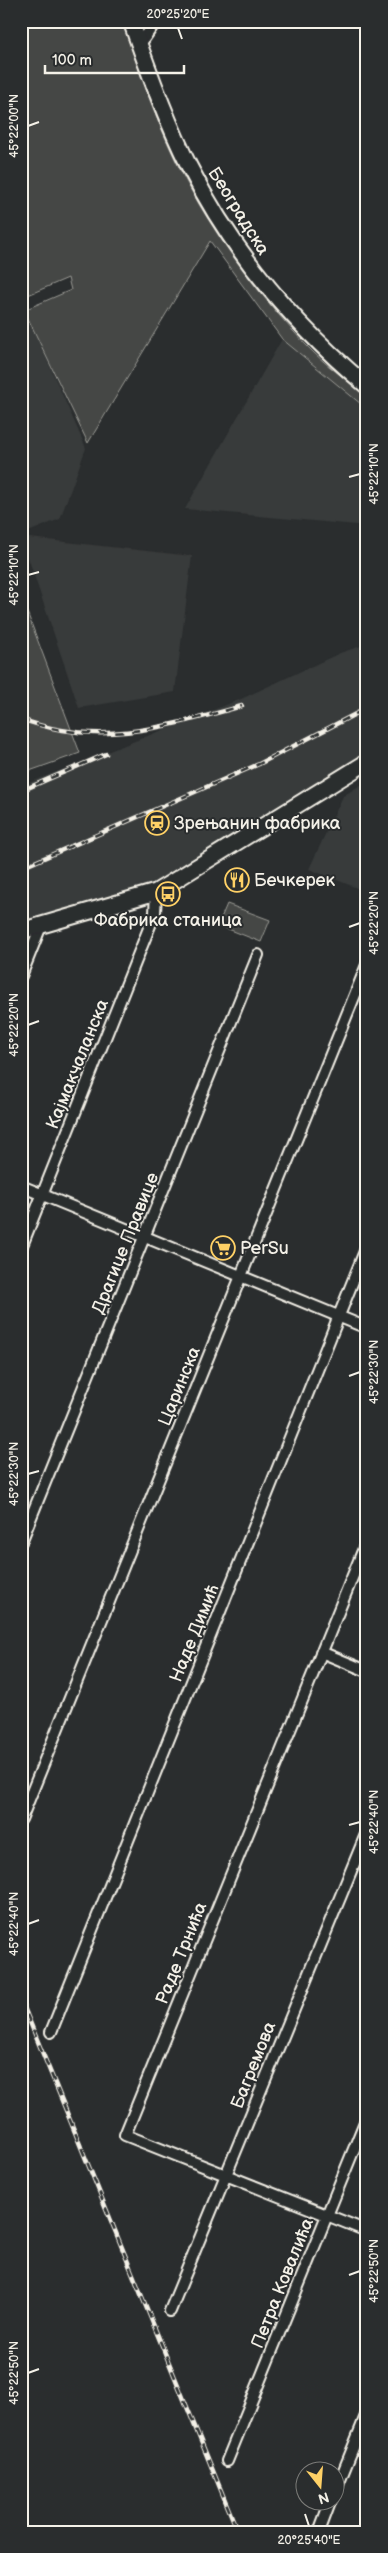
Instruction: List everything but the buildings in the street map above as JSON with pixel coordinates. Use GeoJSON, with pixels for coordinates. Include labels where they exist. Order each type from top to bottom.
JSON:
{"type":"FeatureCollection","features":[{"type":"Feature","properties":{"kind":"main road","name":"Београдска"},"geometry":{"type":"LineString","coordinates":[[130,21],[188,165],[233,240],[295,319],[367,386]]}},
{"type":"Feature","properties":{"kind":"main road"},"geometry":{"type":"LineString","coordinates":[[21,931],[156,892],[367,762]]}},
{"type":"Feature","properties":{"kind":"street"},"geometry":{"type":"LineString","coordinates":[[139,46],[156,21]]}},
{"type":"Feature","properties":{"kind":"street","name":"Кајмакчаланска"},"geometry":{"type":"LineString","coordinates":[[21,1248],[155,913],[156,892]]}},
{"type":"Feature","properties":{"kind":"street"},"geometry":{"type":"LineString","coordinates":[[21,976],[41,926]]}},
{"type":"Feature","properties":{"kind":"street","name":"Драгице Правице"},"geometry":{"type":"LineString","coordinates":[[21,1542],[258,955]]}},
{"type":"Feature","properties":{"kind":"street","name":"Царинска"},"geometry":{"type":"LineString","coordinates":[[21,1820],[24,1803],[367,965]]}},
{"type":"Feature","properties":{"kind":"street"},"geometry":{"type":"LineString","coordinates":[[21,1186],[367,1328]]}},
{"type":"Feature","properties":{"kind":"street","name":"Наде Димић"},"geometry":{"type":"LineString","coordinates":[[51,2032],[367,1246]]}},
{"type":"Feature","properties":{"kind":"street","name":"Раде Трнића"},"geometry":{"type":"LineString","coordinates":[[367,1541],[124,2135],[367,2231]]}},
{"type":"Feature","properties":{"kind":"street"},"geometry":{"type":"LineString","coordinates":[[321,1652],[367,1670]]}},
{"type":"Feature","properties":{"kind":"street","name":"Багремова"},"geometry":{"type":"LineString","coordinates":[[170,2311],[367,1832]]}},
{"type":"Feature","properties":{"kind":"street","name":"Петра Ковалића"},"geometry":{"type":"LineString","coordinates":[[227,2461],[367,2117]]}},
{"type":"Feature","properties":{"kind":"street"},"geometry":{"type":"LineString","coordinates":[[346,2465],[367,2413]]}},
{"type":"Feature","properties":{"kind":"street"},"geometry":{"type":"LineString","coordinates":[[319,2532],[327,2510]]}},
{"type":"Feature","properties":{"kind":"shaded area"},"geometry":{"type":"Polygon","coordinates":[[[21,21],[122,21],[167,142],[187,184],[217,233],[269,303],[306,345],[367,396],[367,409],[282,339],[210,241],[88,443],[24,310],[71,290],[68,278],[21,298],[21,21]]]}},
{"type":"Feature","properties":{"kind":"shaded area"},"geometry":{"type":"Polygon","coordinates":[[[21,301],[86,448],[60,519],[21,535],[21,301]]]}},
{"type":"Feature","properties":{"kind":"shaded area"},"geometry":{"type":"Polygon","coordinates":[[[282,339],[367,409],[367,526],[185,509],[282,339]]]}},
{"type":"Feature","properties":{"kind":"shaded area"},"geometry":{"type":"Polygon","coordinates":[[[21,537],[192,556],[175,692],[79,708],[21,537]]]}},
{"type":"Feature","properties":{"kind":"shaded area"},"geometry":{"type":"Polygon","coordinates":[[[21,596],[80,753],[21,774],[21,596]]]}},
{"type":"Feature","properties":{"kind":"shaded area"},"geometry":{"type":"Polygon","coordinates":[[[367,644],[367,753],[155,883],[21,921],[21,786],[241,699],[340,653],[367,644]]]}},
{"type":"Feature","properties":{"kind":"shaded area"},"geometry":{"type":"Polygon","coordinates":[[[367,781],[367,892],[309,869],[343,796],[367,781]]]}},
{"type":"Feature","properties":{"kind":"shaded area"},"geometry":{"type":"Polygon","coordinates":[[[227,904],[270,920],[261,942],[218,925],[227,904]]]}},
{"type":"Feature","properties":{"kind":"railway"},"geometry":{"type":"LineString","coordinates":[[21,719],[49,728],[105,733],[159,727],[242,706]]}},
{"type":"Feature","properties":{"kind":"railway"},"geometry":{"type":"LineString","coordinates":[[21,868],[259,764],[367,708]]}},
{"type":"Feature","properties":{"kind":"railway"},"geometry":{"type":"LineString","coordinates":[[21,791],[106,754]]}},
{"type":"Feature","properties":{"kind":"railway"},"geometry":{"type":"LineString","coordinates":[[21,2000],[238,2532]]}},
{"type":"Feature","properties":{"kind":"place","name":"Зрењанин фабрика"},"geometry":{"type":"Point","coordinates":[157,823]}},
{"type":"Feature","properties":{"kind":"place","name":"Бечкерек"},"geometry":{"type":"Point","coordinates":[237,880]}},
{"type":"Feature","properties":{"kind":"place","name":"Фабрика станица"},"geometry":{"type":"Point","coordinates":[168,894]}},
{"type":"Feature","properties":{"kind":"place","name":"PerSu"},"geometry":{"type":"Point","coordinates":[223,1248]}}]}
